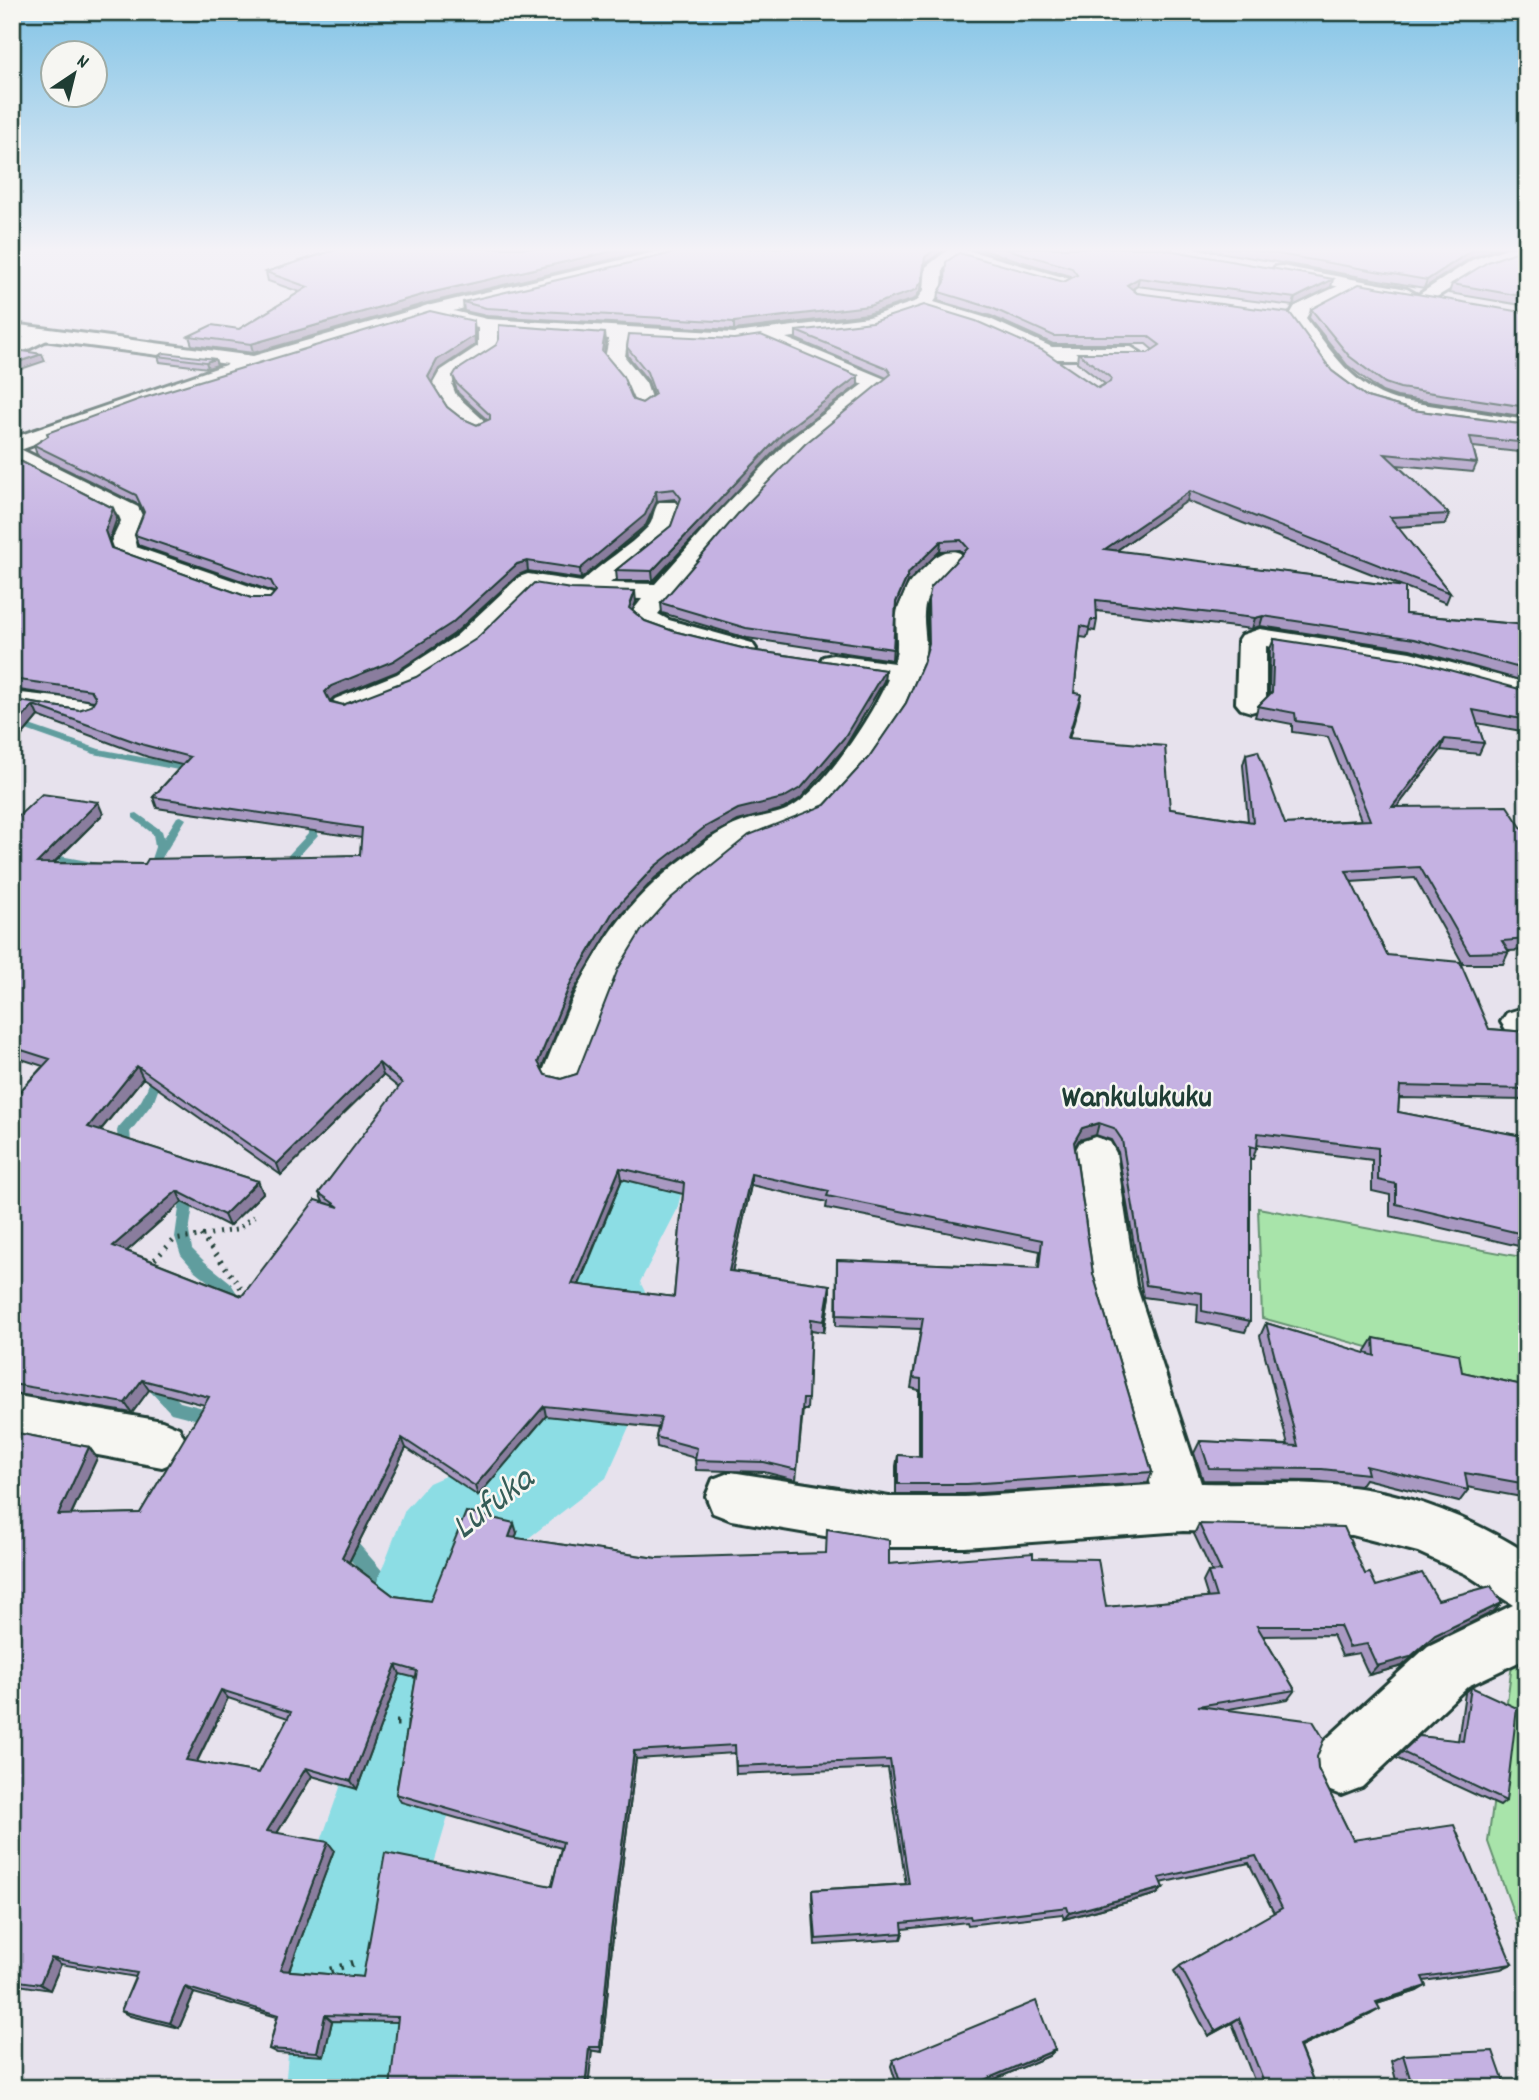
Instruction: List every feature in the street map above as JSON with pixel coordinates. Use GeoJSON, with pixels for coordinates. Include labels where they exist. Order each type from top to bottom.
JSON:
{"type":"FeatureCollection","features":[{"type":"Feature","properties":{"kind":"street"},"geometry":{"type":"LineString","coordinates":[[150,346],[253,361]]}},
{"type":"Feature","properties":{"kind":"street"},"geometry":{"type":"LineString","coordinates":[[12,446],[253,361],[306,346]]}},
{"type":"Feature","properties":{"kind":"street"},"geometry":{"type":"LineString","coordinates":[[479,426],[446,398],[442,385],[447,376],[488,346]]}},
{"type":"Feature","properties":{"kind":"street"},"geometry":{"type":"LineString","coordinates":[[616,346],[615,358],[636,383],[643,404]]}},
{"type":"Feature","properties":{"kind":"street"},"geometry":{"type":"LineString","coordinates":[[770,654],[720,644],[648,621],[643,613],[795,447],[877,385],[877,381],[867,376],[788,346]]}},
{"type":"Feature","properties":{"kind":"street"},"geometry":{"type":"LineString","coordinates":[[1034,346],[1049,353],[1075,372]]}},
{"type":"Feature","properties":{"kind":"street"},"geometry":{"type":"LineString","coordinates":[[1319,346],[1345,380],[1367,398],[1402,407],[1527,427]]}},
{"type":"Feature","properties":{"kind":"street"},"geometry":{"type":"LineString","coordinates":[[1049,353],[1146,353]]}},
{"type":"Feature","properties":{"kind":"street"},"geometry":{"type":"LineString","coordinates":[[12,452],[130,512],[133,521],[122,542],[125,551],[264,600]]}},
{"type":"Feature","properties":{"kind":"street"},"geometry":{"type":"LineString","coordinates":[[590,588],[612,566],[661,529],[667,507]]}},
{"type":"Feature","properties":{"kind":"street"},"geometry":{"type":"LineString","coordinates":[[562,1074],[594,989],[627,931],[689,871],[745,833],[804,815],[817,806],[865,744],[888,708],[912,650],[909,612],[914,592],[951,558]]}},
{"type":"Feature","properties":{"kind":"street"},"geometry":{"type":"LineString","coordinates":[[345,705],[407,680],[466,642],[528,582],[572,589],[660,592]]}},
{"type":"Feature","properties":{"kind":"street"},"geometry":{"type":"LineString","coordinates":[[1251,702],[1252,641],[1260,637],[1410,660],[1527,692]]}},
{"type":"Feature","properties":{"kind":"street"},"geometry":{"type":"LineString","coordinates":[[811,660],[904,673]]}},
{"type":"Feature","properties":{"kind":"street"},"geometry":{"type":"LineString","coordinates":[[12,701],[83,709]]}},
{"type":"Feature","properties":{"kind":"street"},"geometry":{"type":"LineString","coordinates":[[1095,1153],[1114,1286],[1183,1507]]}},
{"type":"Feature","properties":{"kind":"street"},"geometry":{"type":"LineString","coordinates":[[12,1417],[162,1444]]}},
{"type":"Feature","properties":{"kind":"street"},"geometry":{"type":"LineString","coordinates":[[731,1496],[832,1515],[889,1522],[965,1522],[1183,1507],[1352,1511],[1423,1529],[1484,1556],[1527,1584]]}},
{"type":"Feature","properties":{"kind":"street"},"geometry":{"type":"LineString","coordinates":[[1341,1766],[1448,1666],[1507,1639],[1527,1626]]}},
{"type":"Feature","properties":{"kind":"path"},"geometry":{"type":"LineString","coordinates":[[140,1273],[174,1240],[236,1230],[254,1216]]}},
{"type":"Feature","properties":{"kind":"path"},"geometry":{"type":"LineString","coordinates":[[201,1235],[248,1298],[240,1302]]}},
{"type":"Feature","properties":{"kind":"path"},"geometry":{"type":"LineString","coordinates":[[397,1723],[418,1723]]}},
{"type":"Feature","properties":{"kind":"path"},"geometry":{"type":"LineString","coordinates":[[330,1970],[360,1961]]}},
{"type":"Feature","properties":{"kind":"green space"},"geometry":{"type":"Polygon","coordinates":[[[1258,1208],[1527,1258],[1527,1391],[1262,1318],[1258,1208]]]}},
{"type":"Feature","properties":{"kind":"green space"},"geometry":{"type":"Polygon","coordinates":[[[1527,1654],[1527,1951],[1488,1842],[1513,1657],[1527,1654]]]}},
{"type":"Feature","properties":{"kind":"building"},"geometry":{"type":"Polygon","coordinates":[[[315,346],[459,346],[437,360],[428,377],[447,407],[461,418],[477,425],[490,419],[490,415],[457,384],[453,376],[456,371],[494,346],[603,346],[602,351],[623,376],[633,400],[642,403],[655,394],[647,372],[627,346],[787,346],[858,376],[785,431],[652,571],[616,570],[671,526],[681,498],[674,489],[656,491],[645,515],[580,569],[527,561],[517,564],[452,623],[393,661],[331,686],[325,692],[330,702],[343,705],[416,677],[476,639],[534,583],[571,589],[635,591],[629,608],[645,621],[673,631],[750,650],[885,670],[844,738],[802,787],[783,798],[738,809],[705,827],[654,867],[614,910],[571,982],[538,1062],[545,1075],[561,1079],[577,1074],[618,969],[641,931],[671,898],[749,835],[825,805],[869,757],[906,703],[923,664],[929,643],[928,600],[931,587],[968,548],[961,540],[941,541],[909,572],[896,602],[893,649],[746,628],[661,603],[742,509],[805,444],[891,374],[887,368],[833,346],[1033,346],[1098,388],[1110,382],[1111,378],[1078,353],[1148,353],[1158,346],[1314,346],[1332,371],[1367,397],[1412,410],[1527,425],[1527,443],[1470,437],[1477,463],[1385,454],[1449,514],[1390,517],[1450,593],[1190,491],[1105,549],[1405,587],[1405,614],[1527,625],[1527,670],[1414,639],[1263,616],[1255,618],[1096,600],[1097,620],[1091,620],[1089,628],[1081,626],[1074,693],[1081,694],[1068,738],[1165,746],[1170,809],[1253,822],[1246,754],[1258,751],[1285,824],[1370,820],[1332,726],[1296,721],[1295,713],[1258,706],[1272,692],[1274,639],[1412,660],[1527,691],[1527,720],[1473,710],[1484,743],[1445,739],[1392,807],[1507,806],[1527,836],[1527,939],[1502,941],[1509,952],[1469,953],[1420,867],[1346,871],[1387,955],[1460,962],[1489,1029],[1527,1032],[1527,1089],[1400,1086],[1398,1112],[1527,1137],[1527,1235],[1396,1204],[1396,1184],[1378,1180],[1378,1148],[1258,1133],[1257,1148],[1250,1146],[1250,1321],[1202,1311],[1202,1293],[1146,1285],[1122,1140],[1114,1128],[1099,1123],[1082,1128],[1074,1142],[1093,1274],[1152,1472],[967,1484],[898,1484],[898,1455],[921,1457],[921,1379],[913,1378],[923,1318],[837,1315],[837,1260],[1039,1268],[1042,1240],[827,1196],[829,1191],[751,1174],[729,1271],[830,1285],[824,1321],[811,1319],[808,1399],[803,1399],[797,1470],[764,1462],[695,1460],[697,1448],[656,1437],[661,1418],[544,1406],[475,1486],[402,1438],[342,1557],[394,1596],[430,1601],[466,1512],[514,1523],[509,1537],[656,1558],[826,1553],[827,1529],[889,1540],[889,1564],[1033,1553],[1033,1558],[1098,1559],[1106,1607],[1216,1597],[1208,1572],[1221,1571],[1199,1524],[1344,1527],[1365,1574],[1370,1573],[1376,1586],[1422,1573],[1438,1600],[1491,1586],[1502,1603],[1435,1635],[1410,1657],[1377,1666],[1367,1644],[1349,1647],[1340,1626],[1257,1626],[1295,1690],[1198,1706],[1313,1721],[1324,1739],[1317,1757],[1318,1769],[1353,1840],[1454,1825],[1512,1964],[1422,1977],[1426,1986],[1376,2002],[1380,2009],[1299,2046],[1316,2088],[1266,2088],[1239,2018],[1215,2031],[1180,1966],[1282,1908],[1256,1856],[1159,1878],[1163,1888],[1069,1913],[1067,1907],[971,1919],[970,1916],[902,1923],[903,1933],[816,1939],[812,1890],[909,1884],[890,1760],[736,1766],[735,1745],[634,1751],[610,1939],[600,2047],[589,2047],[585,2088],[390,2088],[398,2017],[325,2015],[317,2052],[269,2049],[278,2015],[185,1987],[170,2023],[121,2011],[137,1973],[51,1958],[40,1984],[12,1980],[12,1432],[89,1447],[58,1515],[140,1513],[209,1397],[142,1380],[125,1403],[12,1384],[12,1100],[50,1059],[12,1047],[12,822],[42,794],[98,802],[37,863],[145,864],[148,859],[360,855],[362,828],[153,797],[190,757],[144,745],[33,705],[12,731],[12,700],[79,710],[91,706],[96,698],[91,690],[12,679],[12,457],[113,508],[105,531],[111,548],[251,598],[270,598],[276,591],[271,581],[135,535],[144,512],[136,495],[34,445],[48,436],[47,433],[140,399],[315,346]],[[379,1063],[277,1164],[137,1066],[88,1127],[258,1181],[224,1215],[177,1191],[113,1246],[242,1296],[315,1200],[339,1207],[319,1193],[402,1083],[379,1063]],[[620,1168],[572,1284],[674,1297],[684,1183],[620,1168]],[[396,1665],[351,1781],[306,1768],[267,1831],[328,1842],[280,1970],[363,1977],[385,1853],[552,1886],[563,1842],[396,1794],[417,1671],[396,1665]],[[221,1690],[186,1760],[259,1773],[291,1712],[221,1690]]]}},
{"type":"Feature","properties":{"kind":"building"},"geometry":{"type":"Polygon","coordinates":[[[1341,346],[1527,346],[1527,407],[1400,388],[1385,383],[1349,356],[1341,346]]]}},
{"type":"Feature","properties":{"kind":"building"},"geometry":{"type":"Polygon","coordinates":[[[12,351],[42,354],[12,364],[12,351]]]}},
{"type":"Feature","properties":{"kind":"building"},"geometry":{"type":"Polygon","coordinates":[[[164,353],[215,359],[206,362],[158,356],[164,353]]]}},
{"type":"Feature","properties":{"kind":"building"},"geometry":{"type":"Polygon","coordinates":[[[1266,1323],[1375,1356],[1374,1338],[1459,1354],[1462,1372],[1527,1386],[1527,1484],[1465,1473],[1468,1490],[1366,1466],[1368,1474],[1322,1469],[1209,1468],[1200,1441],[1298,1446],[1266,1323]]]}},
{"type":"Feature","properties":{"kind":"building"},"geometry":{"type":"Polygon","coordinates":[[[1471,1687],[1517,1708],[1506,1801],[1402,1752],[1419,1736],[1463,1741],[1471,1687]]]}},
{"type":"Feature","properties":{"kind":"building"},"geometry":{"type":"Polygon","coordinates":[[[1036,2001],[1055,2050],[965,2088],[902,2088],[893,2060],[1036,2001]]]}},
{"type":"Feature","properties":{"kind":"building"},"geometry":{"type":"Polygon","coordinates":[[[1493,2051],[1506,2088],[1413,2088],[1403,2055],[1493,2051]]]}},
{"type":"Feature","properties":{"kind":"waterway"},"geometry":{"type":"LineString","coordinates":[[502,597],[524,564]]}},
{"type":"Feature","properties":{"kind":"waterway"},"geometry":{"type":"LineString","coordinates":[[12,722],[97,752],[194,770]]}},
{"type":"Feature","properties":{"kind":"waterway"},"geometry":{"type":"LineString","coordinates":[[137,816],[158,833],[160,847],[156,859]]}},
{"type":"Feature","properties":{"kind":"waterway"},"geometry":{"type":"LineString","coordinates":[[283,867],[313,835],[312,817]]}},
{"type":"Feature","properties":{"kind":"waterway"},"geometry":{"type":"LineString","coordinates":[[159,854],[181,819]]}},
{"type":"Feature","properties":{"kind":"waterway"},"geometry":{"type":"LineString","coordinates":[[12,850],[98,866]]}},
{"type":"Feature","properties":{"kind":"waterway"},"geometry":{"type":"LineString","coordinates":[[118,1149],[125,1141],[123,1131],[150,1098],[154,1083],[164,1073]]}},
{"type":"Feature","properties":{"kind":"waterway","name":"Lufuka"},"geometry":{"type":"LineString","coordinates":[[352,2088],[356,2022],[347,1945],[401,1779],[424,1597],[442,1546],[465,1518],[490,1506],[571,1446],[583,1420],[608,1310],[605,1304],[592,1298],[590,1289],[634,1210],[640,1190],[671,1125],[672,1110],[667,1084]]}},
{"type":"Feature","properties":{"kind":"waterway"},"geometry":{"type":"LineString","coordinates":[[180,1192],[187,1199],[182,1232],[186,1251],[200,1267],[225,1287],[236,1303]]}},
{"type":"Feature","properties":{"kind":"waterway"},"geometry":{"type":"LineString","coordinates":[[153,1384],[176,1408],[214,1417]]}},
{"type":"Feature","properties":{"kind":"waterway"},"geometry":{"type":"LineString","coordinates":[[344,1540],[387,1589],[424,1597]]}},
{"type":"Feature","properties":{"kind":"district","name":"Wankulukuku"},"geometry":{"type":"Point","coordinates":[1137,1100]}}]}
